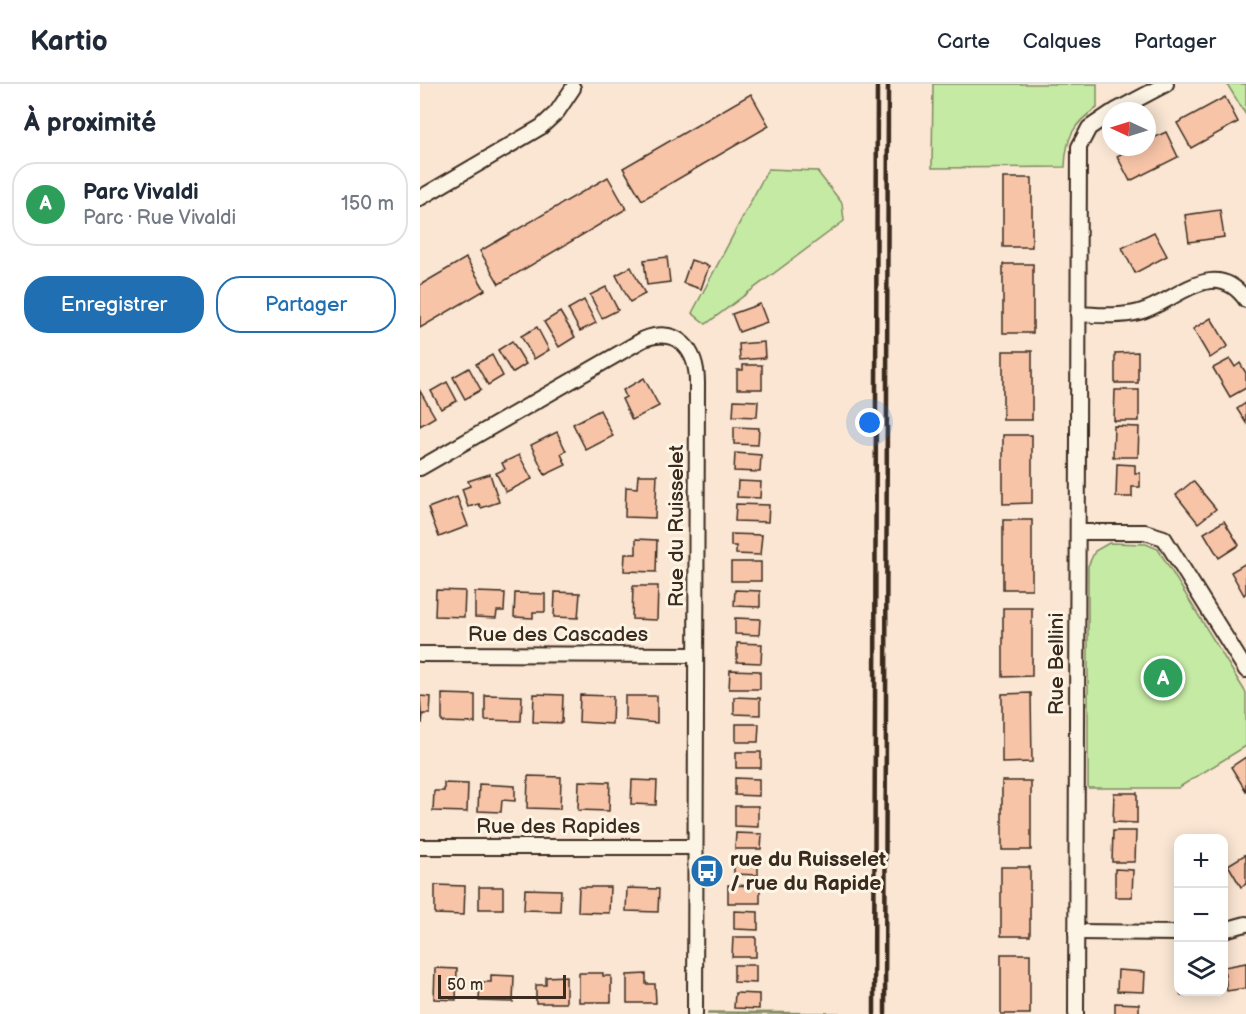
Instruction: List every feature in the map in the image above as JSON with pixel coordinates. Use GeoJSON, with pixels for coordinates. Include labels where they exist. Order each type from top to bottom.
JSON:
{"type":"FeatureCollection","features":[{"type":"Feature","properties":{"kind":"street"},"geometry":{"type":"LineString","coordinates":[[1132,102],[1166,84]]}},
{"type":"Feature","properties":{"kind":"street"},"geometry":{"type":"LineString","coordinates":[[420,198],[541,127],[557,112],[573,88]]}},
{"type":"Feature","properties":{"kind":"street","name":"Rue Bellini"},"geometry":{"type":"LineString","coordinates":[[1076,1014],[1078,147],[1089,128],[1102,119]]}},
{"type":"Feature","properties":{"kind":"street"},"geometry":{"type":"LineString","coordinates":[[1078,314],[1133,313],[1149,309],[1199,283],[1215,280],[1236,288],[1246,300]]}},
{"type":"Feature","properties":{"kind":"street","name":"Rue du Ruisselet"},"geometry":{"type":"LineString","coordinates":[[420,468],[636,342],[658,335],[681,342],[695,359],[697,374],[695,1014]]}},
{"type":"Feature","properties":{"kind":"street"},"geometry":{"type":"LineString","coordinates":[[1078,532],[1145,532],[1164,538],[1246,670]]}},
{"type":"Feature","properties":{"kind":"street","name":"Rue des Cascades"},"geometry":{"type":"LineString","coordinates":[[420,654],[696,655]]}},
{"type":"Feature","properties":{"kind":"street","name":"Rue des Rapides"},"geometry":{"type":"LineString","coordinates":[[420,846],[695,847]]}},
{"type":"Feature","properties":{"kind":"street"},"geometry":{"type":"LineString","coordinates":[[1228,929],[1246,924]]}},
{"type":"Feature","properties":{"kind":"street"},"geometry":{"type":"LineString","coordinates":[[1076,932],[1174,933]]}},
{"type":"Feature","properties":{"kind":"green space"},"geometry":{"type":"Polygon","coordinates":[[[933,84],[1097,84],[1097,108],[1082,119],[1072,132],[1065,167],[932,168],[933,84]]]}},
{"type":"Feature","properties":{"kind":"green space"},"geometry":{"type":"Polygon","coordinates":[[[1227,84],[1246,84],[1246,115],[1227,84]]]}},
{"type":"Feature","properties":{"kind":"green space"},"geometry":{"type":"Polygon","coordinates":[[[768,169],[817,171],[842,203],[844,221],[706,324],[692,313],[768,169]]]}},
{"type":"Feature","properties":{"kind":"green space"},"geometry":{"type":"Polygon","coordinates":[[[1109,543],[1146,544],[1158,549],[1246,693],[1246,746],[1178,788],[1088,788],[1088,566],[1095,551],[1109,543]]]}},
{"type":"Feature","properties":{"kind":"green space"},"geometry":{"type":"Polygon","coordinates":[[[708,1012],[839,1013],[839,1014],[708,1014],[708,1012]]]}},
{"type":"Feature","properties":{"kind":"building"},"geometry":{"type":"Polygon","coordinates":[[[751,94],[769,126],[642,200],[623,168],[751,94]]]}},
{"type":"Feature","properties":{"kind":"building"},"geometry":{"type":"Polygon","coordinates":[[[1225,97],[1238,122],[1191,148],[1177,123],[1225,97]]]}},
{"type":"Feature","properties":{"kind":"building"},"geometry":{"type":"Polygon","coordinates":[[[1166,132],[1178,157],[1130,181],[1117,156],[1156,156],[1156,137],[1166,132]]]}},
{"type":"Feature","properties":{"kind":"building"},"geometry":{"type":"Polygon","coordinates":[[[608,177],[626,209],[499,284],[480,251],[608,177]]]}},
{"type":"Feature","properties":{"kind":"building"},"geometry":{"type":"Polygon","coordinates":[[[1003,178],[1032,178],[1032,247],[1003,247],[1003,178]]]}},
{"type":"Feature","properties":{"kind":"building"},"geometry":{"type":"Polygon","coordinates":[[[1220,210],[1224,237],[1189,242],[1185,215],[1220,210]]]}},
{"type":"Feature","properties":{"kind":"building"},"geometry":{"type":"Polygon","coordinates":[[[1154,232],[1167,256],[1135,273],[1122,248],[1154,232]]]}},
{"type":"Feature","properties":{"kind":"building"},"geometry":{"type":"Polygon","coordinates":[[[667,257],[670,282],[647,285],[644,260],[667,257]]]}},
{"type":"Feature","properties":{"kind":"building"},"geometry":{"type":"Polygon","coordinates":[[[466,258],[485,290],[420,328],[420,285],[466,258]]]}},
{"type":"Feature","properties":{"kind":"building"},"geometry":{"type":"Polygon","coordinates":[[[691,260],[709,266],[701,289],[683,283],[691,260]]]}},
{"type":"Feature","properties":{"kind":"building"},"geometry":{"type":"Polygon","coordinates":[[[1003,264],[1033,264],[1033,333],[1003,333],[1003,264]]]}},
{"type":"Feature","properties":{"kind":"building"},"geometry":{"type":"Polygon","coordinates":[[[631,267],[645,294],[630,302],[616,275],[631,267]]]}},
{"type":"Feature","properties":{"kind":"building"},"geometry":{"type":"Polygon","coordinates":[[[606,287],[618,310],[602,318],[590,295],[606,287]]]}},
{"type":"Feature","properties":{"kind":"building"},"geometry":{"type":"Polygon","coordinates":[[[584,300],[596,323],[580,331],[568,309],[584,300]]]}},
{"type":"Feature","properties":{"kind":"building"},"geometry":{"type":"Polygon","coordinates":[[[760,304],[767,322],[739,332],[732,314],[760,304]]]}},
{"type":"Feature","properties":{"kind":"building"},"geometry":{"type":"Polygon","coordinates":[[[560,312],[575,337],[559,347],[544,322],[560,312]]]}},
{"type":"Feature","properties":{"kind":"building"},"geometry":{"type":"Polygon","coordinates":[[[1211,318],[1228,346],[1210,358],[1193,329],[1211,318]]]}},
{"type":"Feature","properties":{"kind":"building"},"geometry":{"type":"Polygon","coordinates":[[[537,327],[549,350],[534,359],[521,336],[537,327]]]}},
{"type":"Feature","properties":{"kind":"building"},"geometry":{"type":"Polygon","coordinates":[[[512,341],[526,364],[512,373],[498,350],[512,341]]]}},
{"type":"Feature","properties":{"kind":"building"},"geometry":{"type":"Polygon","coordinates":[[[764,342],[765,358],[740,360],[739,344],[764,342]]]}},
{"type":"Feature","properties":{"kind":"building"},"geometry":{"type":"Polygon","coordinates":[[[1003,351],[1032,351],[1032,420],[1003,420],[1003,351]]]}},
{"type":"Feature","properties":{"kind":"building"},"geometry":{"type":"Polygon","coordinates":[[[1138,352],[1138,383],[1115,383],[1115,353],[1138,352]]]}},
{"type":"Feature","properties":{"kind":"building"},"geometry":{"type":"Polygon","coordinates":[[[492,355],[503,376],[488,385],[476,364],[492,355]]]}},
{"type":"Feature","properties":{"kind":"building"},"geometry":{"type":"Polygon","coordinates":[[[1230,359],[1235,367],[1240,363],[1246,373],[1246,388],[1230,397],[1213,368],[1230,359]]]}},
{"type":"Feature","properties":{"kind":"building"},"geometry":{"type":"Polygon","coordinates":[[[743,365],[762,365],[762,389],[737,389],[737,370],[743,370],[743,365]]]}},
{"type":"Feature","properties":{"kind":"building"},"geometry":{"type":"Polygon","coordinates":[[[469,368],[481,390],[465,399],[453,377],[469,368]]]}},
{"type":"Feature","properties":{"kind":"building"},"geometry":{"type":"Polygon","coordinates":[[[644,378],[659,406],[632,420],[622,399],[626,397],[623,390],[644,378]]]}},
{"type":"Feature","properties":{"kind":"building"},"geometry":{"type":"Polygon","coordinates":[[[447,382],[457,401],[441,409],[431,391],[447,382]]]}},
{"type":"Feature","properties":{"kind":"building"},"geometry":{"type":"Polygon","coordinates":[[[1115,390],[1139,390],[1139,421],[1114,421],[1115,390]]]}},
{"type":"Feature","properties":{"kind":"building"},"geometry":{"type":"Polygon","coordinates":[[[420,391],[435,417],[420,426],[420,391]]]}},
{"type":"Feature","properties":{"kind":"building"},"geometry":{"type":"Polygon","coordinates":[[[734,400],[758,401],[757,417],[733,416],[734,400]]]}},
{"type":"Feature","properties":{"kind":"building"},"geometry":{"type":"Polygon","coordinates":[[[1246,403],[1246,423],[1237,409],[1246,403]]]}},
{"type":"Feature","properties":{"kind":"building"},"geometry":{"type":"Polygon","coordinates":[[[600,410],[613,436],[586,450],[573,424],[600,410]]]}},
{"type":"Feature","properties":{"kind":"building"},"geometry":{"type":"Polygon","coordinates":[[[1114,426],[1139,427],[1138,457],[1113,457],[1114,426]]]}},
{"type":"Feature","properties":{"kind":"building"},"geometry":{"type":"Polygon","coordinates":[[[734,427],[759,428],[758,445],[734,444],[734,427]]]}},
{"type":"Feature","properties":{"kind":"building"},"geometry":{"type":"Polygon","coordinates":[[[557,432],[566,451],[561,454],[566,465],[545,475],[531,445],[557,432]]]}},
{"type":"Feature","properties":{"kind":"building"},"geometry":{"type":"Polygon","coordinates":[[[1003,435],[1032,435],[1032,503],[1003,504],[1003,435]]]}},
{"type":"Feature","properties":{"kind":"building"},"geometry":{"type":"Polygon","coordinates":[[[735,453],[761,455],[760,472],[734,471],[735,453]]]}},
{"type":"Feature","properties":{"kind":"building"},"geometry":{"type":"Polygon","coordinates":[[[519,455],[532,479],[506,492],[496,473],[505,469],[502,463],[519,455]]]}},
{"type":"Feature","properties":{"kind":"building"},"geometry":{"type":"Polygon","coordinates":[[[1117,464],[1135,465],[1135,473],[1140,473],[1140,487],[1132,487],[1132,497],[1116,497],[1117,464]]]}},
{"type":"Feature","properties":{"kind":"building"},"geometry":{"type":"Polygon","coordinates":[[[490,474],[499,502],[481,508],[479,504],[468,507],[462,489],[470,486],[468,481],[490,474]]]}},
{"type":"Feature","properties":{"kind":"building"},"geometry":{"type":"Polygon","coordinates":[[[638,475],[657,475],[655,518],[625,517],[626,487],[637,488],[638,475]]]}},
{"type":"Feature","properties":{"kind":"building"},"geometry":{"type":"Polygon","coordinates":[[[738,481],[761,482],[760,498],[737,497],[738,481]]]}},
{"type":"Feature","properties":{"kind":"building"},"geometry":{"type":"Polygon","coordinates":[[[1193,481],[1216,509],[1198,523],[1176,495],[1193,481]]]}},
{"type":"Feature","properties":{"kind":"building"},"geometry":{"type":"Polygon","coordinates":[[[457,497],[468,526],[439,537],[428,508],[457,497]]]}},
{"type":"Feature","properties":{"kind":"building"},"geometry":{"type":"Polygon","coordinates":[[[736,504],[769,505],[768,522],[735,521],[736,504]]]}},
{"type":"Feature","properties":{"kind":"building"},"geometry":{"type":"Polygon","coordinates":[[[1003,520],[1032,520],[1032,589],[1003,589],[1003,520]]]}},
{"type":"Feature","properties":{"kind":"building"},"geometry":{"type":"Polygon","coordinates":[[[1224,521],[1239,545],[1219,558],[1204,533],[1224,521]]]}},
{"type":"Feature","properties":{"kind":"building"},"geometry":{"type":"Polygon","coordinates":[[[731,534],[762,535],[760,555],[736,554],[736,546],[731,546],[731,534]]]}},
{"type":"Feature","properties":{"kind":"building"},"geometry":{"type":"Polygon","coordinates":[[[636,539],[657,540],[656,572],[624,571],[625,554],[636,554],[636,539]]]}},
{"type":"Feature","properties":{"kind":"building"},"geometry":{"type":"Polygon","coordinates":[[[731,562],[761,562],[761,581],[731,581],[731,562]]]}},
{"type":"Feature","properties":{"kind":"building"},"geometry":{"type":"Polygon","coordinates":[[[1246,563],[1246,593],[1244,595],[1231,572],[1246,563]]]}},
{"type":"Feature","properties":{"kind":"building"},"geometry":{"type":"Polygon","coordinates":[[[633,586],[658,586],[657,620],[632,619],[633,586]]]}},
{"type":"Feature","properties":{"kind":"building"},"geometry":{"type":"Polygon","coordinates":[[[436,590],[465,591],[464,617],[435,616],[436,590]]]}},
{"type":"Feature","properties":{"kind":"building"},"geometry":{"type":"Polygon","coordinates":[[[735,590],[760,591],[760,607],[734,606],[735,590]]]}},
{"type":"Feature","properties":{"kind":"building"},"geometry":{"type":"Polygon","coordinates":[[[475,592],[505,593],[504,611],[497,611],[496,618],[475,617],[475,592]]]}},
{"type":"Feature","properties":{"kind":"building"},"geometry":{"type":"Polygon","coordinates":[[[555,592],[580,593],[578,618],[554,617],[555,592]]]}},
{"type":"Feature","properties":{"kind":"building"},"geometry":{"type":"Polygon","coordinates":[[[515,593],[545,594],[545,612],[533,612],[533,618],[514,617],[515,593]]]}},
{"type":"Feature","properties":{"kind":"building"},"geometry":{"type":"Polygon","coordinates":[[[1003,608],[1032,608],[1032,676],[1003,677],[1003,608]]]}},
{"type":"Feature","properties":{"kind":"building"},"geometry":{"type":"Polygon","coordinates":[[[735,618],[760,619],[759,635],[735,634],[735,618]]]}},
{"type":"Feature","properties":{"kind":"building"},"geometry":{"type":"Polygon","coordinates":[[[737,643],[762,644],[761,663],[737,662],[737,643]]]}},
{"type":"Feature","properties":{"kind":"building"},"geometry":{"type":"Polygon","coordinates":[[[730,670],[760,671],[760,689],[729,689],[730,670]]]}},
{"type":"Feature","properties":{"kind":"building"},"geometry":{"type":"Polygon","coordinates":[[[1031,693],[1032,762],[1002,763],[1002,694],[1031,693]]]}},
{"type":"Feature","properties":{"kind":"building"},"geometry":{"type":"Polygon","coordinates":[[[442,694],[475,695],[475,723],[442,722],[442,694]]]}},
{"type":"Feature","properties":{"kind":"building"},"geometry":{"type":"Polygon","coordinates":[[[534,694],[563,695],[562,723],[533,722],[534,694]]]}},
{"type":"Feature","properties":{"kind":"building"},"geometry":{"type":"Polygon","coordinates":[[[485,695],[522,696],[521,721],[485,720],[485,695]]]}},
{"type":"Feature","properties":{"kind":"building"},"geometry":{"type":"Polygon","coordinates":[[[580,695],[613,696],[612,724],[579,722],[580,695]]]}},
{"type":"Feature","properties":{"kind":"building"},"geometry":{"type":"Polygon","coordinates":[[[420,696],[431,697],[430,714],[423,714],[422,724],[420,696]]]}},
{"type":"Feature","properties":{"kind":"building"},"geometry":{"type":"Polygon","coordinates":[[[625,696],[657,696],[657,723],[625,720],[625,696]]]}},
{"type":"Feature","properties":{"kind":"building"},"geometry":{"type":"Polygon","coordinates":[[[734,697],[760,698],[760,715],[734,714],[734,697]]]}},
{"type":"Feature","properties":{"kind":"building"},"geometry":{"type":"Polygon","coordinates":[[[736,724],[759,724],[758,742],[736,742],[736,724]]]}},
{"type":"Feature","properties":{"kind":"building"},"geometry":{"type":"Polygon","coordinates":[[[736,752],[761,752],[761,768],[736,768],[736,752]]]}},
{"type":"Feature","properties":{"kind":"building"},"geometry":{"type":"Polygon","coordinates":[[[1246,757],[1246,791],[1231,767],[1246,757]]]}},
{"type":"Feature","properties":{"kind":"building"},"geometry":{"type":"Polygon","coordinates":[[[528,776],[561,777],[560,809],[527,808],[528,776]]]}},
{"type":"Feature","properties":{"kind":"building"},"geometry":{"type":"Polygon","coordinates":[[[735,778],[759,779],[759,796],[735,795],[735,778]]]}},
{"type":"Feature","properties":{"kind":"building"},"geometry":{"type":"Polygon","coordinates":[[[632,780],[657,781],[656,805],[631,804],[632,780]]]}},
{"type":"Feature","properties":{"kind":"building"},"geometry":{"type":"Polygon","coordinates":[[[579,781],[610,782],[609,811],[578,810],[579,781]]]}},
{"type":"Feature","properties":{"kind":"building"},"geometry":{"type":"Polygon","coordinates":[[[1002,781],[1031,781],[1031,850],[1002,850],[1002,781]]]}},
{"type":"Feature","properties":{"kind":"building"},"geometry":{"type":"Polygon","coordinates":[[[444,783],[468,784],[467,812],[433,811],[434,791],[444,791],[444,783]]]}},
{"type":"Feature","properties":{"kind":"building"},"geometry":{"type":"Polygon","coordinates":[[[479,784],[515,786],[515,801],[502,800],[501,812],[478,811],[479,784]]]}},
{"type":"Feature","properties":{"kind":"building"},"geometry":{"type":"Polygon","coordinates":[[[1114,793],[1137,793],[1137,823],[1113,822],[1114,793]]]}},
{"type":"Feature","properties":{"kind":"building"},"geometry":{"type":"Polygon","coordinates":[[[735,806],[758,806],[758,827],[735,826],[735,806]]]}},
{"type":"Feature","properties":{"kind":"building"},"geometry":{"type":"Polygon","coordinates":[[[1113,831],[1136,831],[1135,862],[1112,862],[1113,831]]]}},
{"type":"Feature","properties":{"kind":"building"},"geometry":{"type":"Polygon","coordinates":[[[736,833],[762,834],[761,849],[735,849],[736,833]]]}},
{"type":"Feature","properties":{"kind":"building"},"geometry":{"type":"Polygon","coordinates":[[[1246,854],[1246,884],[1241,887],[1228,865],[1246,854]]]}},
{"type":"Feature","properties":{"kind":"building"},"geometry":{"type":"Polygon","coordinates":[[[734,858],[758,859],[758,875],[734,874],[734,858]]]}},
{"type":"Feature","properties":{"kind":"building"},"geometry":{"type":"Polygon","coordinates":[[[1001,867],[1030,867],[1030,936],[1001,936],[1001,867]]]}},
{"type":"Feature","properties":{"kind":"building"},"geometry":{"type":"Polygon","coordinates":[[[1115,869],[1133,870],[1132,897],[1115,897],[1115,869]]]}},
{"type":"Feature","properties":{"kind":"building"},"geometry":{"type":"Polygon","coordinates":[[[435,885],[465,886],[464,915],[435,914],[435,885]]]}},
{"type":"Feature","properties":{"kind":"building"},"geometry":{"type":"Polygon","coordinates":[[[728,885],[760,886],[760,903],[728,903],[728,885]]]}},
{"type":"Feature","properties":{"kind":"building"},"geometry":{"type":"Polygon","coordinates":[[[479,887],[503,887],[503,909],[479,909],[479,887]]]}},
{"type":"Feature","properties":{"kind":"building"},"geometry":{"type":"Polygon","coordinates":[[[579,887],[610,887],[609,913],[578,912],[579,887]]]}},
{"type":"Feature","properties":{"kind":"building"},"geometry":{"type":"Polygon","coordinates":[[[627,888],[659,889],[658,912],[626,911],[627,888]]]}},
{"type":"Feature","properties":{"kind":"building"},"geometry":{"type":"Polygon","coordinates":[[[525,889],[561,890],[560,911],[524,910],[525,889]]]}},
{"type":"Feature","properties":{"kind":"building"},"geometry":{"type":"Polygon","coordinates":[[[734,911],[758,912],[758,930],[734,929],[734,911]]]}},
{"type":"Feature","properties":{"kind":"building"},"geometry":{"type":"Polygon","coordinates":[[[733,937],[756,937],[756,957],[732,957],[733,937]]]}},
{"type":"Feature","properties":{"kind":"building"},"geometry":{"type":"Polygon","coordinates":[[[1001,954],[1030,954],[1030,1014],[1001,1014],[1001,954]]]}},
{"type":"Feature","properties":{"kind":"building"},"geometry":{"type":"Polygon","coordinates":[[[1246,963],[1246,988],[1228,991],[1228,966],[1246,963]]]}},
{"type":"Feature","properties":{"kind":"building"},"geometry":{"type":"Polygon","coordinates":[[[734,965],[756,965],[756,983],[734,982],[734,965]]]}},
{"type":"Feature","properties":{"kind":"building"},"geometry":{"type":"Polygon","coordinates":[[[435,968],[457,969],[456,1000],[434,999],[435,968]]]}},
{"type":"Feature","properties":{"kind":"building"},"geometry":{"type":"Polygon","coordinates":[[[1118,970],[1145,972],[1144,992],[1117,991],[1118,970]]]}},
{"type":"Feature","properties":{"kind":"building"},"geometry":{"type":"Polygon","coordinates":[[[579,973],[603,973],[603,976],[611,976],[611,1002],[579,1002],[579,973]]]}},
{"type":"Feature","properties":{"kind":"building"},"geometry":{"type":"Polygon","coordinates":[[[646,974],[646,984],[655,984],[656,1003],[627,1003],[627,975],[646,974]]]}},
{"type":"Feature","properties":{"kind":"building"},"geometry":{"type":"Polygon","coordinates":[[[491,975],[514,976],[513,1002],[479,1001],[480,982],[491,982],[491,975]]]}},
{"type":"Feature","properties":{"kind":"building"},"geometry":{"type":"Polygon","coordinates":[[[566,976],[566,1003],[536,1003],[536,985],[546,985],[546,977],[566,976]]]}},
{"type":"Feature","properties":{"kind":"building"},"geometry":{"type":"Polygon","coordinates":[[[735,993],[759,994],[759,1009],[734,1008],[735,993]]]}},
{"type":"Feature","properties":{"kind":"building"},"geometry":{"type":"Polygon","coordinates":[[[1115,1003],[1139,1004],[1139,1014],[1115,1014],[1115,1003]]]}},
{"type":"Feature","properties":{"kind":"railway"},"geometry":{"type":"LineString","coordinates":[[874,1014],[877,84]]}},
{"type":"Feature","properties":{"kind":"railway"},"geometry":{"type":"LineString","coordinates":[[885,1014],[888,84]]}},
{"type":"Feature","properties":{"kind":"place","name":"Parc Vivaldi"},"geometry":{"type":"Point","coordinates":[1163,678]}},
{"type":"Feature","properties":{"kind":"place","name":"rue du Ruisselet / rue du Rapide"},"geometry":{"type":"Point","coordinates":[707,871]}}]}
